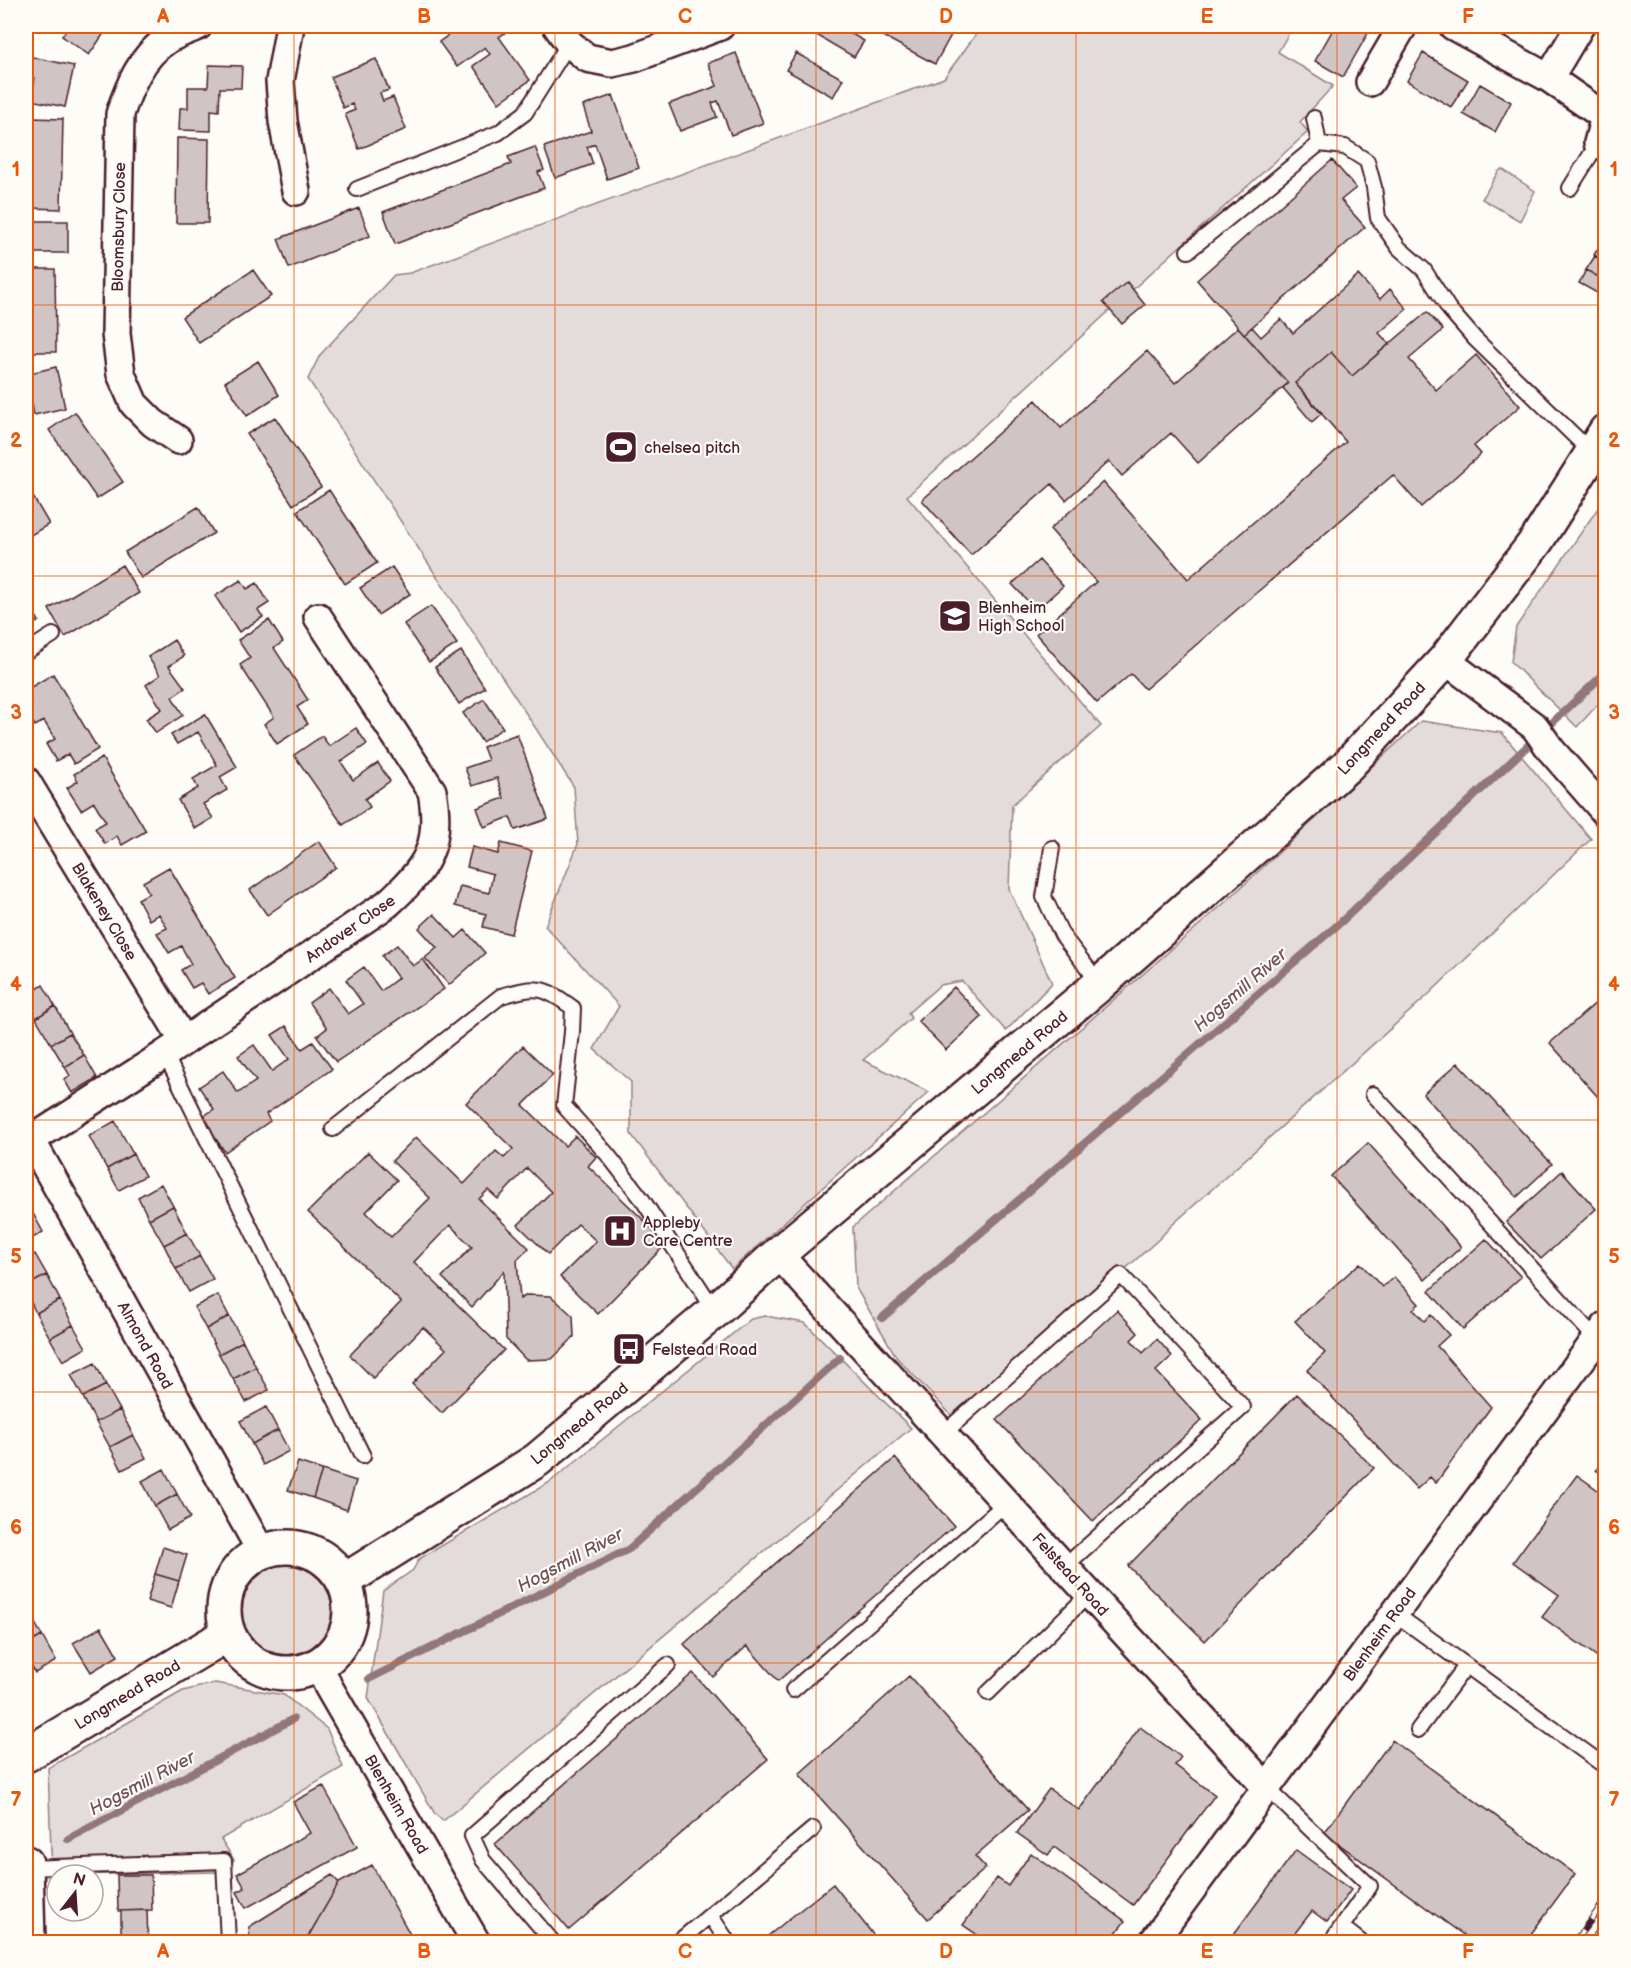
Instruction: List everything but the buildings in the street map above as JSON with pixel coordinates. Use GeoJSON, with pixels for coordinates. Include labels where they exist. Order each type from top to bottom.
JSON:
{"type":"FeatureCollection","features":[{"type":"Feature","properties":{"kind":"street","name":"Bloomsbury Close"},"geometry":{"type":"LineString","coordinates":[[178,440],[153,423],[134,404],[121,374],[116,334],[120,114],[131,83],[164,36],[198,26]]}},
{"type":"Feature","properties":{"kind":"street"},"geometry":{"type":"LineString","coordinates":[[290,26],[280,81],[283,121],[296,191]]}},
{"type":"Feature","properties":{"kind":"street"},"geometry":{"type":"LineString","coordinates":[[563,34],[586,58],[612,63],[634,58],[720,26]]}},
{"type":"Feature","properties":{"kind":"street"},"geometry":{"type":"LineString","coordinates":[[1370,82],[1403,26]]}},
{"type":"Feature","properties":{"kind":"street"},"geometry":{"type":"LineString","coordinates":[[1453,26],[1549,78],[1605,117],[1602,145]]}},
{"type":"Feature","properties":{"kind":"street"},"geometry":{"type":"LineString","coordinates":[[1549,78],[1580,26]]}},
{"type":"Feature","properties":{"kind":"street","name":"Longmead Road"},"geometry":{"type":"LineString","coordinates":[[344,1581],[537,1460],[1100,984],[1347,766],[1445,660],[1537,540],[1599,443]]}},
{"type":"Feature","properties":{"kind":"street","name":"Andover Close"},"geometry":{"type":"LineString","coordinates":[[28,1135],[175,1048],[387,904],[407,887],[424,866],[433,842],[437,817],[432,791],[318,617]]}},
{"type":"Feature","properties":{"kind":"street"},"geometry":{"type":"LineString","coordinates":[[1445,660],[1535,727],[1551,750],[1605,813]]}},
{"type":"Feature","properties":{"kind":"street","name":"Blakeney Close"},"geometry":{"type":"LineString","coordinates":[[26,781],[175,1048]]}},
{"type":"Feature","properties":{"kind":"street","name":"Almond Road"},"geometry":{"type":"LineString","coordinates":[[28,1135],[261,1551]]}},
{"type":"Feature","properties":{"kind":"street","name":"Felstead Road"},"geometry":{"type":"LineString","coordinates":[[778,1254],[1267,1788]]}},
{"type":"Feature","properties":{"kind":"street","name":"Blenheim Road"},"geometry":{"type":"LineString","coordinates":[[1153,1942],[1601,1333]]}},
{"type":"Feature","properties":{"kind":"street"},"geometry":{"type":"LineString","coordinates":[[283,1546],[314,1552],[332,1565],[344,1581],[351,1602],[350,1622],[342,1643],[320,1665],[298,1673],[276,1673],[260,1667],[241,1655],[228,1634],[223,1612],[229,1584],[241,1565],[261,1551],[283,1546]]}},
{"type":"Feature","properties":{"kind":"street","name":"Longmead Road"},"geometry":{"type":"LineString","coordinates":[[26,1755],[228,1634]]}},
{"type":"Feature","properties":{"kind":"street","name":"Blenheim Road"},"geometry":{"type":"LineString","coordinates":[[320,1665],[328,1686],[468,1940]]}},
{"type":"Feature","properties":{"kind":"street"},"geometry":{"type":"LineString","coordinates":[[26,1863],[28,1942]]}},
{"type":"Feature","properties":{"kind":"lane"},"geometry":{"type":"LineString","coordinates":[[357,189],[498,133],[525,113],[563,34]]}},
{"type":"Feature","properties":{"kind":"lane"},"geometry":{"type":"LineString","coordinates":[[1314,118],[1320,144]]}},
{"type":"Feature","properties":{"kind":"lane"},"geometry":{"type":"LineString","coordinates":[[1188,251],[1320,144],[1345,147],[1367,161],[1374,187],[1378,218],[1399,248],[1424,270],[1449,309],[1475,339],[1599,443]]}},
{"type":"Feature","properties":{"kind":"lane"},"geometry":{"type":"LineString","coordinates":[[1570,188],[1602,145]]}},
{"type":"Feature","properties":{"kind":"lane"},"geometry":{"type":"LineString","coordinates":[[26,652],[53,635]]}},
{"type":"Feature","properties":{"kind":"lane"},"geometry":{"type":"LineString","coordinates":[[1052,848],[1044,897],[1062,935],[1100,984]]}},
{"type":"Feature","properties":{"kind":"lane"},"geometry":{"type":"LineString","coordinates":[[333,1129],[501,996],[533,987],[556,995],[573,1008],[564,1106],[608,1155],[642,1199],[715,1311]]}},
{"type":"Feature","properties":{"kind":"lane"},"geometry":{"type":"LineString","coordinates":[[175,1048],[363,1456]]}},
{"type":"Feature","properties":{"kind":"lane"},"geometry":{"type":"LineString","coordinates":[[1373,1094],[1601,1333]]}},
{"type":"Feature","properties":{"kind":"lane"},"geometry":{"type":"LineString","coordinates":[[942,1434],[1121,1275],[1243,1407],[1064,1567]]}},
{"type":"Feature","properties":{"kind":"lane"},"geometry":{"type":"LineString","coordinates":[[793,1690],[1006,1503]]}},
{"type":"Feature","properties":{"kind":"lane"},"geometry":{"type":"LineString","coordinates":[[988,1693],[1089,1594]]}},
{"type":"Feature","properties":{"kind":"lane"},"geometry":{"type":"LineString","coordinates":[[1394,1613],[1605,1767]]}},
{"type":"Feature","properties":{"kind":"lane"},"geometry":{"type":"LineString","coordinates":[[553,1942],[483,1860],[472,1836],[668,1665]]}},
{"type":"Feature","properties":{"kind":"lane"},"geometry":{"type":"LineString","coordinates":[[1418,1730],[1466,1666]]}},
{"type":"Feature","properties":{"kind":"lane"},"geometry":{"type":"LineString","coordinates":[[1267,1788],[1370,1886],[1331,1942]]}},
{"type":"Feature","properties":{"kind":"lane"},"geometry":{"type":"LineString","coordinates":[[678,1942],[813,1829]]}},
{"type":"Feature","properties":{"kind":"lane"},"geometry":{"type":"LineString","coordinates":[[26,1868],[224,1862],[228,1942]]}},
{"type":"Feature","properties":{"kind":"lane"},"geometry":{"type":"LineString","coordinates":[[710,1915],[728,1942]]}},
{"type":"Feature","properties":{"kind":"lane"},"geometry":{"type":"LineString","coordinates":[[1342,1927],[1360,1942]]}},
{"type":"Feature","properties":{"kind":"shaded area","name":"Blenheim High School"},"geometry":{"type":"Polygon","coordinates":[[[982,26],[1293,26],[1278,52],[1333,86],[1300,122],[1308,132],[907,496],[1101,726],[1012,805],[1009,889],[1052,983],[1006,1031],[962,981],[940,985],[908,1013],[911,1018],[863,1060],[929,1092],[732,1269],[631,1134],[631,1082],[594,1049],[619,1006],[545,926],[578,844],[574,787],[308,379],[320,355],[394,275],[410,273],[944,78],[982,26]]]}},
{"type":"Feature","properties":{"kind":"shaded area"},"geometry":{"type":"Polygon","coordinates":[[[1502,169],[1535,191],[1520,221],[1482,199],[1502,169]]]}},
{"type":"Feature","properties":{"kind":"shaded area"},"geometry":{"type":"Polygon","coordinates":[[[1605,498],[1605,697],[1577,727],[1511,662],[1516,627],[1605,498]]]}},
{"type":"Feature","properties":{"kind":"shaded area"},"geometry":{"type":"Polygon","coordinates":[[[1421,721],[1502,733],[1591,839],[1428,995],[956,1420],[897,1358],[856,1288],[853,1227],[1221,906],[1421,721]]]}},
{"type":"Feature","properties":{"kind":"shaded area"},"geometry":{"type":"Polygon","coordinates":[[[765,1316],[805,1323],[911,1428],[443,1821],[435,1814],[368,1698],[383,1591],[413,1570],[419,1559],[550,1482],[751,1319],[765,1316]]]}},
{"type":"Feature","properties":{"kind":"shaded area"},"geometry":{"type":"Polygon","coordinates":[[[286,1557],[307,1561],[324,1573],[336,1590],[340,1611],[336,1632],[324,1649],[307,1661],[286,1665],[265,1661],[248,1649],[236,1632],[232,1611],[236,1590],[248,1573],[265,1561],[286,1557]]]}},
{"type":"Feature","properties":{"kind":"shaded area"},"geometry":{"type":"Polygon","coordinates":[[[215,1683],[284,1695],[327,1729],[343,1767],[221,1839],[234,1860],[218,1872],[105,1874],[105,1863],[51,1863],[48,1768],[183,1691],[215,1683]]]}},
{"type":"Feature","properties":{"kind":"waterway","name":"Hogsmill River"},"geometry":{"type":"LineString","coordinates":[[882,1318],[1341,922],[1606,672]]}},
{"type":"Feature","properties":{"kind":"waterway","name":"Hogsmill River"},"geometry":{"type":"LineString","coordinates":[[369,1679],[629,1549],[840,1358]]}},
{"type":"Feature","properties":{"kind":"waterway","name":"Hogsmill River"},"geometry":{"type":"LineString","coordinates":[[68,1839],[293,1719]]}},
{"type":"Feature","properties":{"kind":"railway"},"geometry":{"type":"LineString","coordinates":[[1574,1942],[1606,1900]]}},
{"type":"Feature","properties":{"kind":"railway"},"geometry":{"type":"LineString","coordinates":[[1591,1942],[1606,1923]]}},
{"type":"Feature","properties":{"kind":"place","name":"chelsea pitch"},"geometry":{"type":"Point","coordinates":[621,447]}},
{"type":"Feature","properties":{"kind":"place","name":"Blenheim High School"},"geometry":{"type":"Point","coordinates":[955,616]}},
{"type":"Feature","properties":{"kind":"place","name":"Appleby Care Centre"},"geometry":{"type":"Point","coordinates":[620,1231]}},
{"type":"Feature","properties":{"kind":"place","name":"Felstead Road"},"geometry":{"type":"Point","coordinates":[629,1349]}}]}
